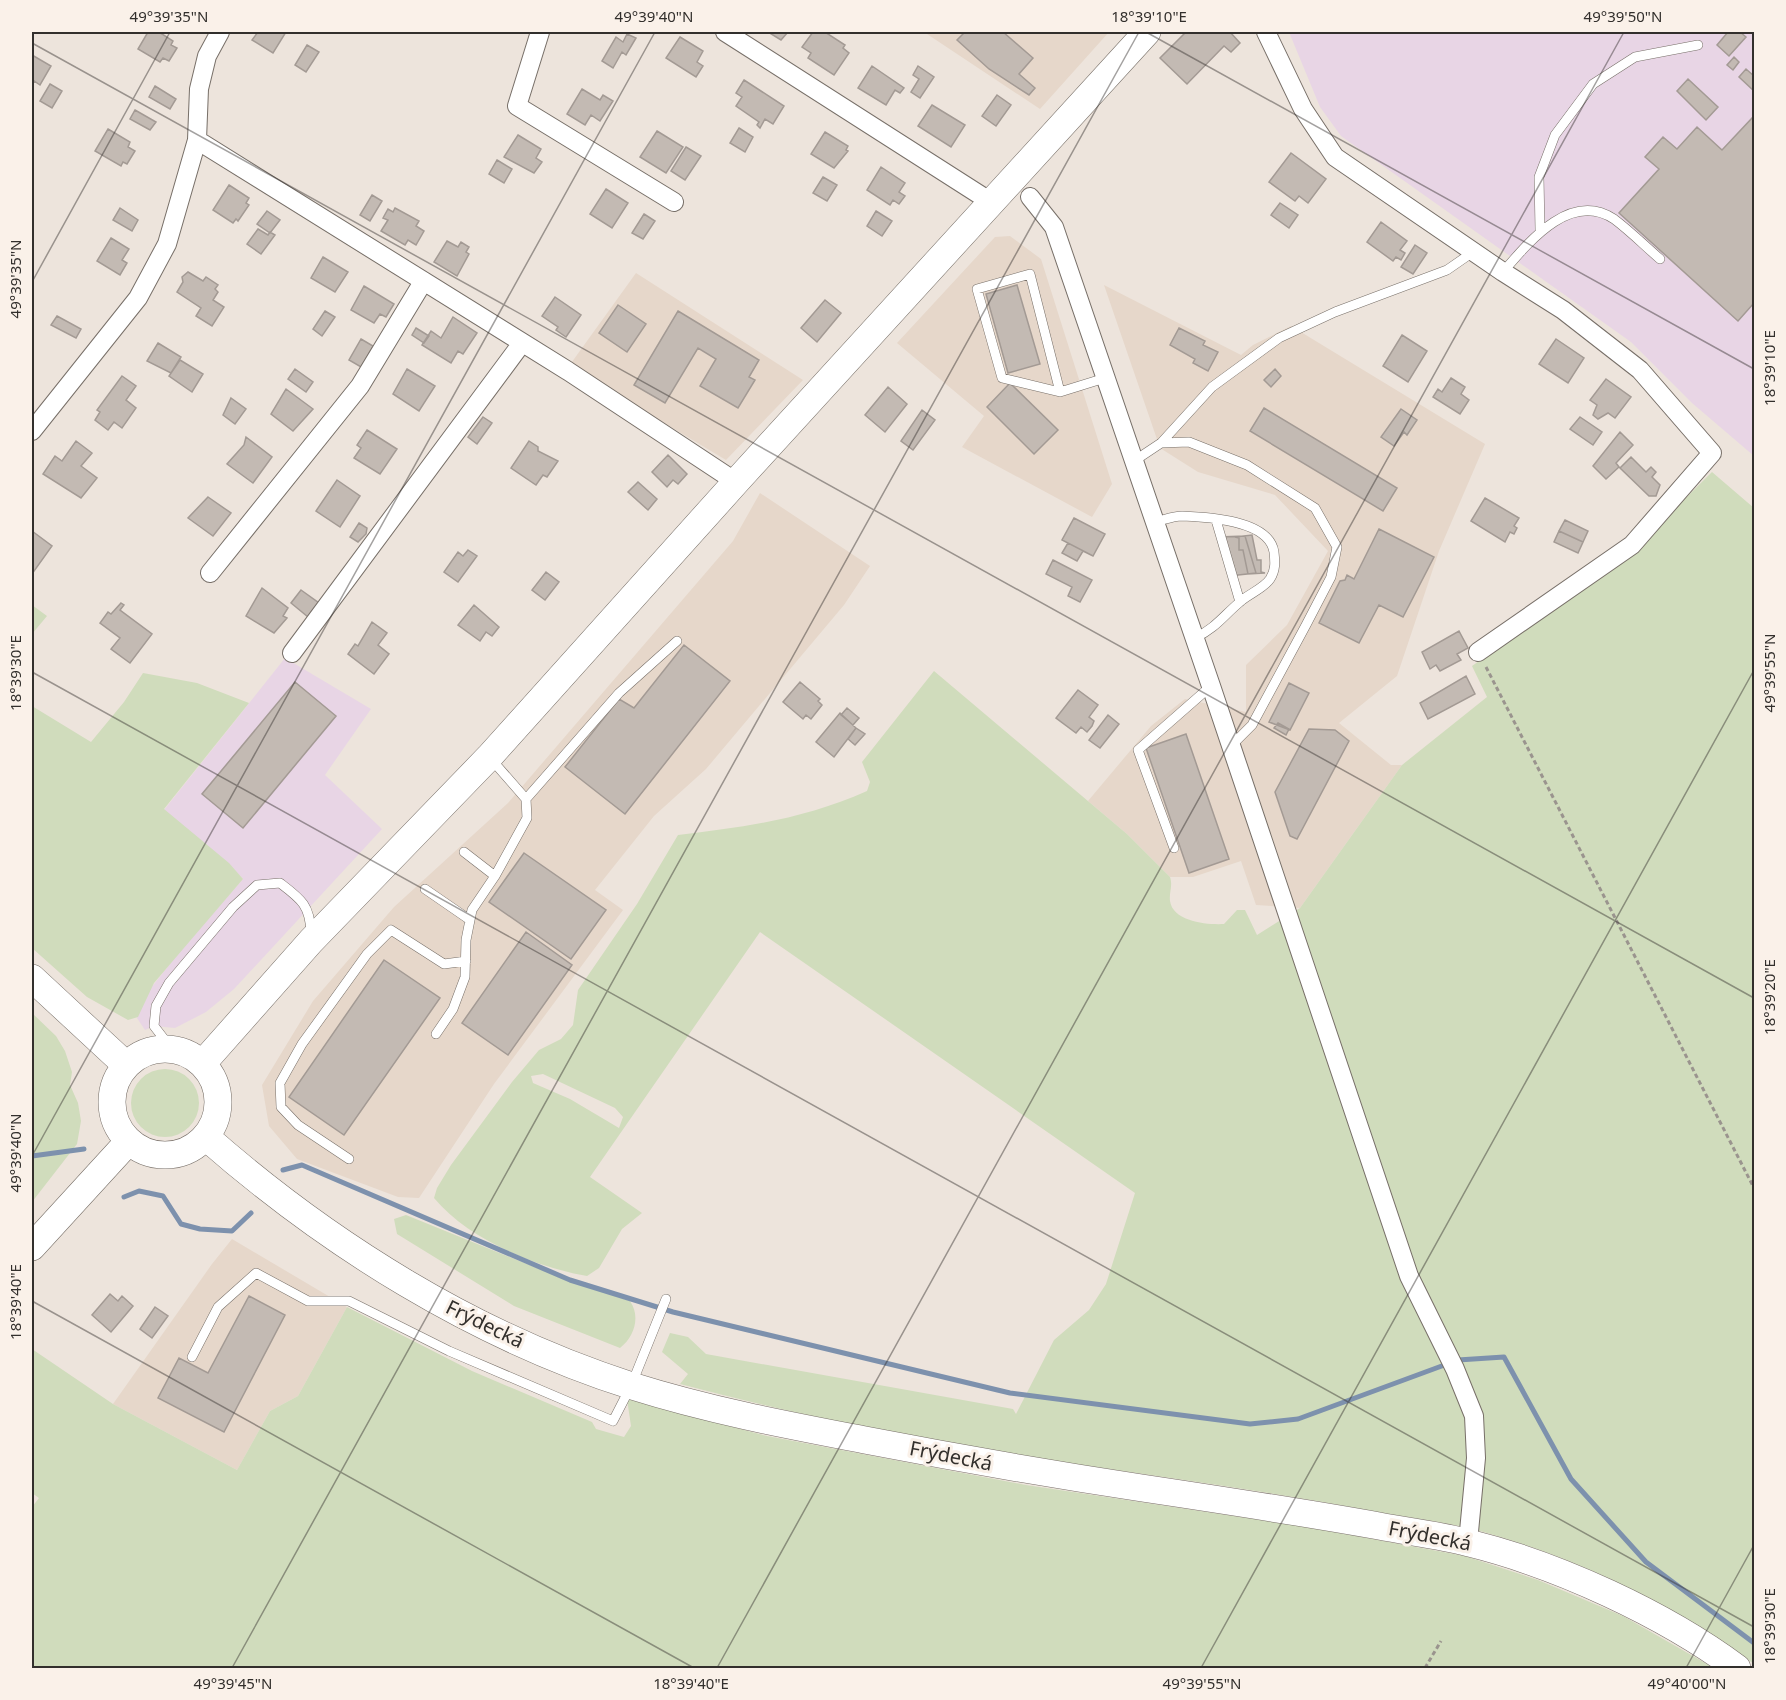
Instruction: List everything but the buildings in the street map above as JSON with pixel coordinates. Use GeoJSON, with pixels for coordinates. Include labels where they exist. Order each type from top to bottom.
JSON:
{"type":"FeatureCollection","features":[{"type":"Feature","properties":{"kind":"main road"},"geometry":{"type":"LineString","coordinates":[[203,1063],[311,941],[489,757],[736,482],[1147,32]]}},
{"type":"Feature","properties":{"kind":"main road"},"geometry":{"type":"LineString","coordinates":[[32,978],[126,1065]]}},
{"type":"Feature","properties":{"kind":"main road"},"geometry":{"type":"LineString","coordinates":[[171,1048],[188,1053],[203,1063],[213,1076],[218,1092],[219,1108],[214,1124],[206,1137],[184,1151],[160,1155],[143,1151],[129,1142],[119,1128],[113,1113],[112,1096],[116,1079],[126,1065],[139,1055],[154,1049],[171,1048]]}},
{"type":"Feature","properties":{"kind":"main road","name":"Frýdecká"},"geometry":{"type":"LineString","coordinates":[[206,1137],[295,1210],[402,1280],[525,1344],[632,1386],[770,1422],[1028,1471],[1310,1513],[1468,1542],[1543,1567],[1629,1604],[1709,1648],[1737,1668]]}},
{"type":"Feature","properties":{"kind":"main road"},"geometry":{"type":"LineString","coordinates":[[32,1247],[129,1142]]}},
{"type":"Feature","properties":{"kind":"street"},"geometry":{"type":"LineString","coordinates":[[32,431],[138,297],[168,244],[197,140],[199,89],[207,56],[220,32]]}},
{"type":"Feature","properties":{"kind":"street"},"geometry":{"type":"LineString","coordinates":[[540,32],[517,106],[674,202]]}},
{"type":"Feature","properties":{"kind":"street"},"geometry":{"type":"LineString","coordinates":[[725,32],[991,202]]}},
{"type":"Feature","properties":{"kind":"street"},"geometry":{"type":"LineString","coordinates":[[1266,32],[1303,109],[1335,157],[1473,252],[1563,310],[1640,370],[1712,453],[1632,545],[1478,652]]}},
{"type":"Feature","properties":{"kind":"street"},"geometry":{"type":"LineString","coordinates":[[197,140],[346,231],[423,282],[679,442],[736,482]]}},
{"type":"Feature","properties":{"kind":"street"},"geometry":{"type":"LineString","coordinates":[[1030,197],[1054,228],[1195,638],[1409,1276],[1452,1363],[1474,1416],[1476,1458],[1468,1542]]}},
{"type":"Feature","properties":{"kind":"street"},"geometry":{"type":"LineString","coordinates":[[210,573],[360,386],[423,282]]}},
{"type":"Feature","properties":{"kind":"street"},"geometry":{"type":"LineString","coordinates":[[292,653],[522,343]]}},
{"type":"Feature","properties":{"kind":"lane"},"geometry":{"type":"LineString","coordinates":[[1540,230],[1539,177],[1555,135],[1593,84],[1635,57],[1698,45]]}},
{"type":"Feature","properties":{"kind":"lane"},"geometry":{"type":"LineString","coordinates":[[1503,272],[1540,230],[1577,211],[1591,211],[1612,218],[1660,259]]}},
{"type":"Feature","properties":{"kind":"lane"},"geometry":{"type":"LineString","coordinates":[[1134,461],[1161,442],[1212,387],[1280,338],[1335,312],[1447,270],[1473,252]]}},
{"type":"Feature","properties":{"kind":"lane"},"geometry":{"type":"LineString","coordinates":[[1060,392],[1030,274],[977,289],[1002,378],[1060,392],[1105,378]]}},
{"type":"Feature","properties":{"kind":"lane"},"geometry":{"type":"LineString","coordinates":[[1161,442],[1189,442],[1247,465],[1315,508],[1337,547],[1331,577],[1252,725],[1230,747]]}},
{"type":"Feature","properties":{"kind":"lane"},"geometry":{"type":"LineString","coordinates":[[1155,522],[1180,516],[1252,526],[1265,535],[1273,547],[1276,564],[1270,580],[1240,602],[1214,628],[1195,638]]}},
{"type":"Feature","properties":{"kind":"lane"},"geometry":{"type":"LineString","coordinates":[[1216,520],[1240,602]]}},
{"type":"Feature","properties":{"kind":"lane"},"geometry":{"type":"LineString","coordinates":[[526,799],[620,693],[677,640]]}},
{"type":"Feature","properties":{"kind":"lane"},"geometry":{"type":"LineString","coordinates":[[1174,848],[1138,750],[1211,686]]}},
{"type":"Feature","properties":{"kind":"lane"},"geometry":{"type":"LineString","coordinates":[[436,1034],[453,1009],[465,977],[472,910],[495,876],[527,818],[526,799],[489,757]]}},
{"type":"Feature","properties":{"kind":"lane"},"geometry":{"type":"LineString","coordinates":[[464,852],[495,876]]}},
{"type":"Feature","properties":{"kind":"lane"},"geometry":{"type":"LineString","coordinates":[[171,1048],[154,1026],[156,1006],[176,975],[233,907],[257,885],[280,883],[302,900],[310,919],[311,941]]}},
{"type":"Feature","properties":{"kind":"lane"},"geometry":{"type":"LineString","coordinates":[[425,890],[470,920]]}},
{"type":"Feature","properties":{"kind":"lane"},"geometry":{"type":"LineString","coordinates":[[349,1159],[298,1125],[281,1107],[280,1083],[302,1044],[367,954],[391,930],[444,964],[466,961]]}},
{"type":"Feature","properties":{"kind":"lane"},"geometry":{"type":"LineString","coordinates":[[192,1357],[218,1307],[256,1273],[308,1301],[349,1301],[449,1351],[613,1421],[632,1386],[666,1299]]}},
{"type":"Feature","properties":{"kind":"path"},"geometry":{"type":"LineString","coordinates":[[1478,652],[1755,1188]]}},
{"type":"Feature","properties":{"kind":"path"},"geometry":{"type":"LineString","coordinates":[[1425,1668],[1441,1641]]}},
{"type":"Feature","properties":{"kind":"shaded area"},"geometry":{"type":"Polygon","coordinates":[[[924,32],[1109,32],[1040,109],[924,32]]]}},
{"type":"Feature","properties":{"kind":"shaded area"},"geometry":{"type":"Polygon","coordinates":[[[1289,32],[1754,32],[1754,456],[1692,403],[1631,342],[1341,136],[1320,107],[1289,32]]]}},
{"type":"Feature","properties":{"kind":"shaded area"},"geometry":{"type":"Polygon","coordinates":[[[1010,236],[1041,259],[1112,484],[1092,517],[962,447],[984,416],[897,343],[995,237],[1010,236]]]}},
{"type":"Feature","properties":{"kind":"shaded area"},"geometry":{"type":"Polygon","coordinates":[[[636,273],[803,380],[726,460],[569,366],[636,273]]]}},
{"type":"Feature","properties":{"kind":"shaded area"},"geometry":{"type":"Polygon","coordinates":[[[1104,285],[1241,355],[1253,345],[1291,326],[1485,444],[1439,551],[1397,676],[1339,723],[1391,765],[1402,765],[1300,908],[1256,905],[1241,861],[1193,877],[1170,877],[1127,834],[1088,801],[1151,726],[1185,699],[1246,712],[1246,665],[1287,625],[1328,551],[1275,495],[1198,472],[1160,448],[1104,285]]]}},
{"type":"Feature","properties":{"kind":"shaded area"},"geometry":{"type":"Polygon","coordinates":[[[760,493],[870,566],[844,605],[706,769],[654,816],[595,890],[623,910],[494,1084],[419,1198],[398,1197],[297,1159],[269,1126],[262,1085],[313,1001],[394,907],[508,803],[733,541],[760,493]]]}},
{"type":"Feature","properties":{"kind":"shaded area"},"geometry":{"type":"Polygon","coordinates":[[[285,658],[371,709],[325,775],[382,829],[234,989],[206,1012],[175,1028],[154,1026],[145,1030],[137,1018],[147,993],[243,879],[228,863],[164,810],[285,658]]]}},
{"type":"Feature","properties":{"kind":"shaded area"},"geometry":{"type":"Polygon","coordinates":[[[232,1239],[347,1307],[298,1396],[270,1411],[237,1470],[113,1404],[232,1239]]]}},
{"type":"Feature","properties":{"kind":"green space"},"geometry":{"type":"Polygon","coordinates":[[[1712,472],[1754,508],[1754,1664],[1690,1621],[1619,1583],[1546,1552],[1472,1529],[1214,1484],[961,1446],[819,1418],[680,1384],[688,1374],[662,1352],[670,1333],[688,1337],[706,1354],[1013,1409],[1016,1414],[1054,1340],[1089,1310],[1106,1284],[1135,1193],[760,932],[590,1177],[642,1213],[622,1229],[599,1268],[587,1276],[546,1266],[525,1258],[504,1249],[465,1226],[434,1198],[437,1188],[451,1165],[512,1082],[539,1050],[561,1039],[573,1025],[578,990],[637,904],[678,835],[727,829],[797,815],[844,801],[867,791],[870,782],[862,762],[934,671],[1127,834],[1170,877],[1170,901],[1177,914],[1201,923],[1224,924],[1237,910],[1245,910],[1257,935],[1300,908],[1402,765],[1487,697],[1472,666],[1622,561],[1712,472]],[[543,1074],[531,1076],[533,1083],[570,1099],[619,1128],[623,1117],[615,1108],[543,1074]]]}},
{"type":"Feature","properties":{"kind":"green space"},"geometry":{"type":"Polygon","coordinates":[[[32,605],[47,616],[32,634],[32,605]]]}},
{"type":"Feature","properties":{"kind":"green space"},"geometry":{"type":"Polygon","coordinates":[[[143,673],[197,683],[249,703],[164,809],[229,863],[243,879],[154,983],[138,1017],[128,1020],[87,997],[32,948],[32,706],[91,742],[124,702],[143,673]]]}},
{"type":"Feature","properties":{"kind":"green space"},"geometry":{"type":"Polygon","coordinates":[[[32,1013],[56,1036],[65,1051],[72,1072],[70,1085],[78,1103],[81,1121],[77,1144],[32,1202],[32,1013]]]}},
{"type":"Feature","properties":{"kind":"green space"},"geometry":{"type":"Polygon","coordinates":[[[165,1069],[178,1072],[189,1079],[196,1090],[199,1103],[196,1116],[189,1127],[178,1134],[165,1137],[152,1134],[141,1127],[134,1116],[131,1103],[134,1090],[141,1079],[152,1072],[165,1069]]]}},
{"type":"Feature","properties":{"kind":"green space"},"geometry":{"type":"Polygon","coordinates":[[[406,1215],[559,1277],[630,1301],[635,1314],[632,1333],[620,1348],[514,1306],[397,1234],[394,1219],[406,1215]]]}},
{"type":"Feature","properties":{"kind":"green space"},"geometry":{"type":"Polygon","coordinates":[[[347,1307],[472,1371],[592,1422],[596,1429],[624,1437],[631,1426],[627,1399],[767,1436],[1026,1485],[1307,1527],[1465,1556],[1538,1580],[1623,1616],[1714,1668],[32,1668],[32,1507],[39,1498],[32,1493],[32,1349],[113,1404],[237,1470],[270,1411],[298,1396],[347,1307]]]}},
{"type":"Feature","properties":{"kind":"waterway"},"geometry":{"type":"LineString","coordinates":[[32,1156],[84,1149]]}},
{"type":"Feature","properties":{"kind":"waterway"},"geometry":{"type":"LineString","coordinates":[[283,1170],[302,1165],[570,1280],[673,1312],[1010,1393],[1250,1424],[1298,1419],[1458,1360],[1504,1357],[1571,1479],[1646,1562],[1754,1643]]}},
{"type":"Feature","properties":{"kind":"waterway"},"geometry":{"type":"LineString","coordinates":[[124,1197],[139,1191],[163,1196],[181,1224],[200,1229],[232,1231],[251,1213]]}}]}
